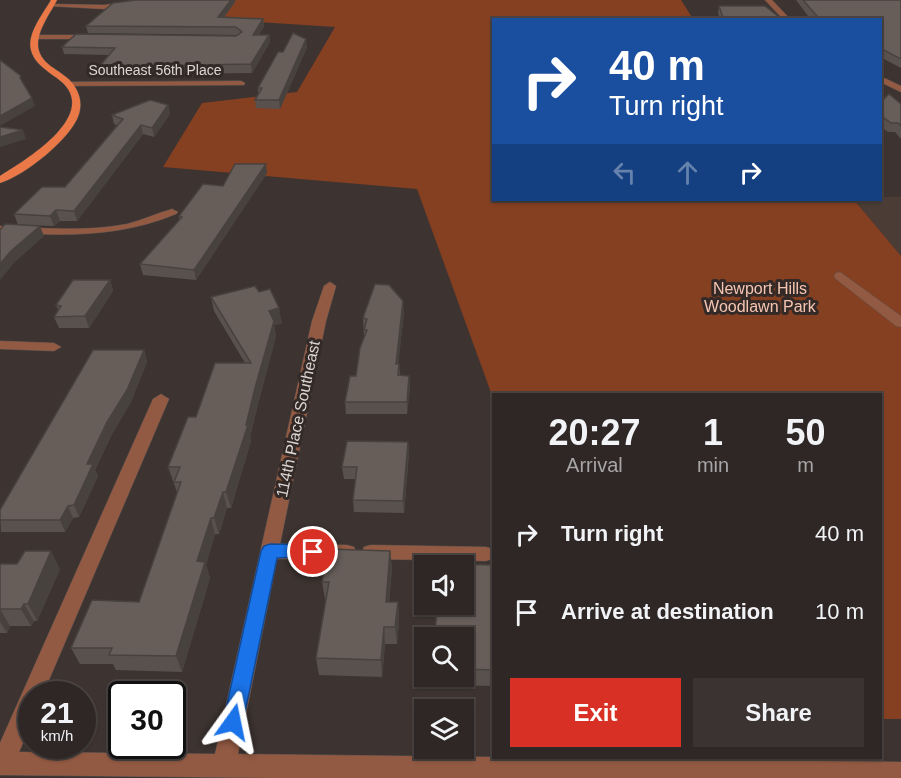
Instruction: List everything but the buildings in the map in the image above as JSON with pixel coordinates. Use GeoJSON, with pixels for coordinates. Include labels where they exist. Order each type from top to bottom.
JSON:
{"type":"FeatureCollection","features":[{"type":"Feature","properties":{"kind":"main road"},"geometry":{"type":"LineString","coordinates":[[0,180],[30,162],[68,126],[77,109],[76,97],[69,84],[39,58],[35,51],[36,36],[52,3]]}},
{"type":"Feature","properties":{"kind":"street"},"geometry":{"type":"LineString","coordinates":[[768,0],[786,18]]}},
{"type":"Feature","properties":{"kind":"street"},"geometry":{"type":"LineString","coordinates":[[52,3],[104,7],[134,3]]}},
{"type":"Feature","properties":{"kind":"street"},"geometry":{"type":"LineString","coordinates":[[36,36],[104,38]]}},
{"type":"Feature","properties":{"kind":"street"},"geometry":{"type":"LineString","coordinates":[[882,79],[901,89]]}},
{"type":"Feature","properties":{"kind":"street","name":"Southeast 56th Place"},"geometry":{"type":"LineString","coordinates":[[69,84],[241,83]]}},
{"type":"Feature","properties":{"kind":"street"},"geometry":{"type":"LineString","coordinates":[[0,230],[79,233],[117,231],[152,222],[172,212]]}},
{"type":"Feature","properties":{"kind":"street"},"geometry":{"type":"LineString","coordinates":[[840,276],[901,323]]}},
{"type":"Feature","properties":{"kind":"street","name":"114th Place Southeast"},"geometry":{"type":"LineString","coordinates":[[224,764],[319,321],[330,286]]}},
{"type":"Feature","properties":{"kind":"street"},"geometry":{"type":"LineString","coordinates":[[0,345],[54,347]]}},
{"type":"Feature","properties":{"kind":"street"},"geometry":{"type":"LineString","coordinates":[[38,681],[160,399]]}},
{"type":"Feature","properties":{"kind":"street"},"geometry":{"type":"LineString","coordinates":[[270,551],[486,554]]}},
{"type":"Feature","properties":{"kind":"street"},"geometry":{"type":"LineString","coordinates":[[18,726],[1,763],[65,771],[224,764],[347,772],[901,774]]}},
{"type":"Feature","properties":{"kind":"shaded area"},"geometry":{"type":"Polygon","coordinates":[[[882,197],[901,197],[901,256],[855,201],[882,201],[882,197]]]}},
{"type":"Feature","properties":{"kind":"green space","name":"Newport Hills Woodlawn Park"},"geometry":{"type":"Polygon","coordinates":[[[207,0],[681,0],[692,18],[492,18],[492,201],[855,201],[901,256],[901,719],[882,719],[882,393],[492,393],[492,395],[417,189],[163,167],[202,103],[297,92],[335,27],[193,18],[207,0]]]}},
{"type":"Feature","properties":{"kind":"route"},"geometry":{"type":"LineString","coordinates":[[233,722],[270,551],[313,552]]}}]}
